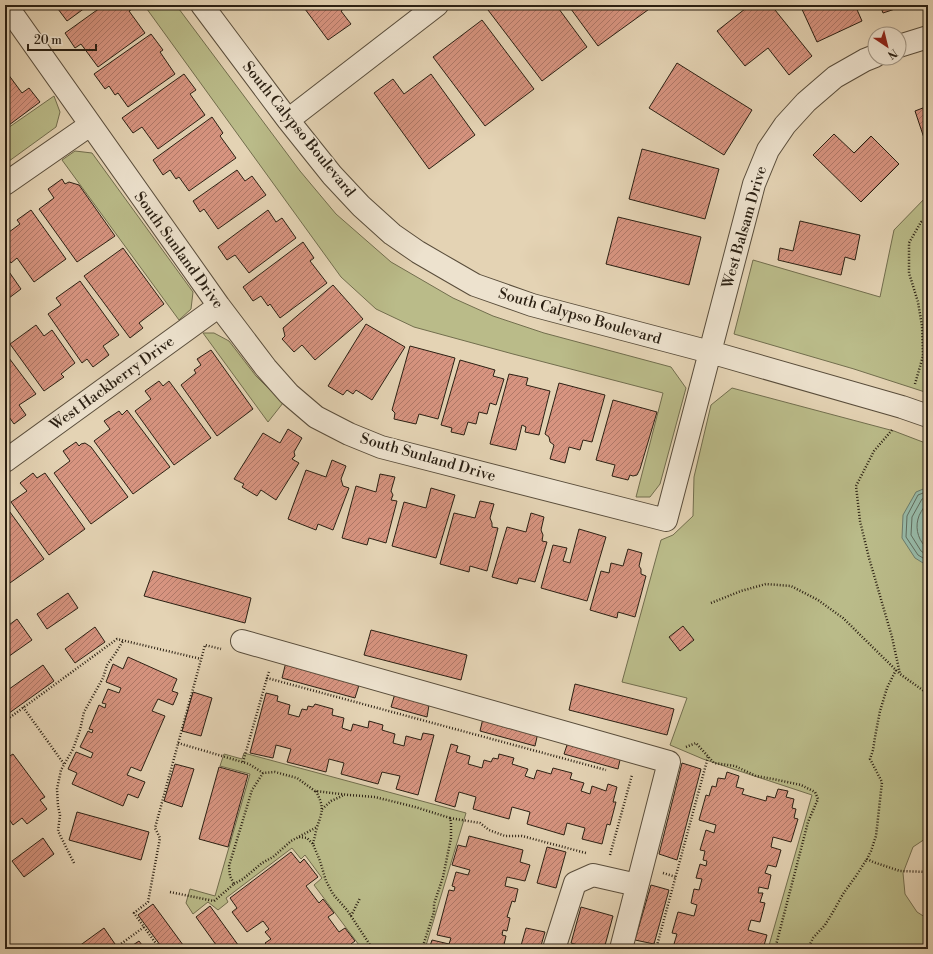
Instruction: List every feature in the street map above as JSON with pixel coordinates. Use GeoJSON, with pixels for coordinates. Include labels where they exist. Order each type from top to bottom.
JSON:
{"type":"FeatureCollection","features":[{"type":"Feature","properties":{"kind":"street","name":"South Sunland Drive"},"geometry":{"type":"LineString","coordinates":[[6,5],[219,306],[266,368],[289,394],[316,417],[349,434],[381,447],[666,520],[710,352]]}},
{"type":"Feature","properties":{"kind":"street","name":"South Calypso Boulevard"},"geometry":{"type":"LineString","coordinates":[[202,5],[288,120],[332,175],[361,206],[392,234],[418,252],[475,285],[532,305],[710,352],[902,407],[928,416]]}},
{"type":"Feature","properties":{"kind":"street"},"geometry":{"type":"LineString","coordinates":[[288,120],[437,5]]}},
{"type":"Feature","properties":{"kind":"street"},"geometry":{"type":"LineString","coordinates":[[907,44],[928,37]]}},
{"type":"Feature","properties":{"kind":"street","name":"West Balsam Drive"},"geometry":{"type":"LineString","coordinates":[[710,352],[754,184],[768,150],[785,125],[806,102],[835,77],[867,59]]}},
{"type":"Feature","properties":{"kind":"street"},"geometry":{"type":"LineString","coordinates":[[5,184],[90,124]]}},
{"type":"Feature","properties":{"kind":"street","name":"West Hackberry Drive"},"geometry":{"type":"LineString","coordinates":[[5,461],[219,306]]}},
{"type":"Feature","properties":{"kind":"street"},"geometry":{"type":"LineString","coordinates":[[233,646],[669,762],[620,949]]}},
{"type":"Feature","properties":{"kind":"street"},"geometry":{"type":"LineString","coordinates":[[554,949],[575,883],[593,875],[637,885]]}},
{"type":"Feature","properties":{"kind":"path"},"geometry":{"type":"LineString","coordinates":[[915,384],[923,356],[922,326],[918,302],[909,273],[909,243],[921,222],[928,218]]}},
{"type":"Feature","properties":{"kind":"path"},"geometry":{"type":"LineString","coordinates":[[892,430],[874,451],[856,486],[860,521],[873,573],[892,637],[900,674]]}},
{"type":"Feature","properties":{"kind":"path"},"geometry":{"type":"LineString","coordinates":[[711,603],[741,591],[766,584],[791,586],[818,600],[843,618],[900,674],[928,694]]}},
{"type":"Feature","properties":{"kind":"path"},"geometry":{"type":"LineString","coordinates":[[5,721],[117,639],[201,659]]}},
{"type":"Feature","properties":{"kind":"path"},"geometry":{"type":"LineString","coordinates":[[74,863],[58,831],[60,815],[57,789],[61,770],[73,749],[80,730],[84,712],[103,678],[107,665],[123,641]]}},
{"type":"Feature","properties":{"kind":"path"},"geometry":{"type":"LineString","coordinates":[[160,949],[134,913],[148,902],[160,838],[155,828],[205,645],[233,646]]}},
{"type":"Feature","properties":{"kind":"path"},"geometry":{"type":"LineString","coordinates":[[243,762],[270,668]]}},
{"type":"Feature","properties":{"kind":"path"},"geometry":{"type":"LineString","coordinates":[[808,949],[813,938],[825,925],[843,894],[867,859],[876,836],[882,782],[870,759],[880,711],[887,688],[896,670]]}},
{"type":"Feature","properties":{"kind":"path"},"geometry":{"type":"LineString","coordinates":[[267,678],[609,770]]}},
{"type":"Feature","properties":{"kind":"path"},"geometry":{"type":"LineString","coordinates":[[23,707],[64,764]]}},
{"type":"Feature","properties":{"kind":"path"},"geometry":{"type":"LineString","coordinates":[[178,743],[249,764],[263,772],[276,772],[296,778],[315,790],[344,795],[375,797],[450,818],[480,823],[489,830],[505,836],[522,836],[587,853]]}},
{"type":"Feature","properties":{"kind":"path"},"geometry":{"type":"LineString","coordinates":[[609,859],[634,770],[657,758],[696,743],[714,763],[735,766],[756,776],[801,785],[815,792],[818,799],[808,822],[775,949]]}},
{"type":"Feature","properties":{"kind":"path"},"geometry":{"type":"LineString","coordinates":[[656,949],[708,757]]}},
{"type":"Feature","properties":{"kind":"path"},"geometry":{"type":"LineString","coordinates":[[234,884],[230,876],[229,866],[252,790],[263,772]]}},
{"type":"Feature","properties":{"kind":"path"},"geometry":{"type":"LineString","coordinates":[[313,844],[323,811],[315,790]]}},
{"type":"Feature","properties":{"kind":"path"},"geometry":{"type":"LineString","coordinates":[[322,809],[331,801],[344,795]]}},
{"type":"Feature","properties":{"kind":"path"},"geometry":{"type":"LineString","coordinates":[[422,949],[443,877],[451,838],[450,818]]}},
{"type":"Feature","properties":{"kind":"path"},"geometry":{"type":"LineString","coordinates":[[170,892],[214,901],[262,863],[273,857],[291,841],[317,827]]}},
{"type":"Feature","properties":{"kind":"path"},"geometry":{"type":"LineString","coordinates":[[299,837],[307,838],[313,844],[326,881],[333,894],[347,910],[370,945],[375,949]]}},
{"type":"Feature","properties":{"kind":"path"},"geometry":{"type":"LineString","coordinates":[[867,859],[900,871],[928,872]]}},
{"type":"Feature","properties":{"kind":"path"},"geometry":{"type":"LineString","coordinates":[[351,916],[360,898]]}},
{"type":"Feature","properties":{"kind":"path"},"geometry":{"type":"LineString","coordinates":[[114,949],[144,927]]}},
{"type":"Feature","properties":{"kind":"shaded area"},"geometry":{"type":"Polygon","coordinates":[[[144,5],[176,5],[300,171],[336,214],[391,262],[453,298],[493,316],[544,333],[671,367],[686,388],[660,484],[650,497],[636,497],[663,393],[414,327],[376,309],[341,277],[144,5]]]}},
{"type":"Feature","properties":{"kind":"shaded area"},"geometry":{"type":"Polygon","coordinates":[[[54,96],[60,112],[56,127],[5,164],[5,130],[54,96]]]}},
{"type":"Feature","properties":{"kind":"shaded area"},"geometry":{"type":"Polygon","coordinates":[[[75,151],[92,153],[193,292],[191,309],[179,320],[62,160],[75,151]]]}},
{"type":"Feature","properties":{"kind":"shaded area"},"geometry":{"type":"Polygon","coordinates":[[[928,195],[928,393],[854,369],[734,334],[753,260],[880,297],[894,230],[928,195]]]}},
{"type":"Feature","properties":{"kind":"shaded area"},"geometry":{"type":"Polygon","coordinates":[[[203,333],[214,333],[229,341],[256,376],[283,403],[268,422],[203,333]]]}},
{"type":"Feature","properties":{"kind":"shaded area"},"geometry":{"type":"Polygon","coordinates":[[[732,388],[894,431],[928,444],[928,837],[913,847],[903,873],[905,894],[917,912],[928,919],[928,949],[768,949],[812,795],[703,759],[670,745],[687,698],[622,682],[661,540],[673,535],[693,516],[694,477],[711,405],[732,388]]]}},
{"type":"Feature","properties":{"kind":"shaded area"},"geometry":{"type":"Polygon","coordinates":[[[244,753],[466,813],[425,949],[362,949],[314,885],[322,878],[305,855],[301,859],[292,848],[226,898],[228,902],[218,910],[208,902],[193,914],[186,903],[190,889],[215,896],[250,774],[220,766],[224,754],[242,759],[244,753]]]}},
{"type":"Feature","properties":{"kind":"water"},"geometry":{"type":"Polygon","coordinates":[[[928,487],[928,566],[915,558],[902,538],[903,515],[916,492],[928,487]]]}},
{"type":"Feature","properties":{"kind":"building"},"geometry":{"type":"Polygon","coordinates":[[[55,5],[89,5],[67,21],[55,5]]]}},
{"type":"Feature","properties":{"kind":"building"},"geometry":{"type":"Polygon","coordinates":[[[104,5],[132,5],[134,8],[129,11],[145,33],[98,67],[81,44],[75,48],[65,33],[104,5]]]}},
{"type":"Feature","properties":{"kind":"building"},"geometry":{"type":"Polygon","coordinates":[[[302,5],[349,5],[341,11],[351,24],[328,40],[302,5]]]}},
{"type":"Feature","properties":{"kind":"building"},"geometry":{"type":"Polygon","coordinates":[[[495,5],[513,5],[515,8],[519,5],[556,5],[587,47],[542,81],[488,10],[495,5]]]}},
{"type":"Feature","properties":{"kind":"building"},"geometry":{"type":"Polygon","coordinates":[[[568,5],[651,5],[652,7],[598,46],[568,5]]]}},
{"type":"Feature","properties":{"kind":"building"},"geometry":{"type":"Polygon","coordinates":[[[750,5],[771,5],[812,56],[789,75],[768,48],[745,66],[717,31],[750,5]]]}},
{"type":"Feature","properties":{"kind":"building"},"geometry":{"type":"Polygon","coordinates":[[[800,5],[855,5],[862,21],[817,42],[800,5]]]}},
{"type":"Feature","properties":{"kind":"building"},"geometry":{"type":"Polygon","coordinates":[[[880,5],[907,5],[883,13],[880,5]]]}},
{"type":"Feature","properties":{"kind":"building"},"geometry":{"type":"Polygon","coordinates":[[[482,20],[534,89],[485,126],[433,57],[482,20]]]}},
{"type":"Feature","properties":{"kind":"building"},"geometry":{"type":"Polygon","coordinates":[[[151,34],[163,50],[160,52],[175,74],[128,107],[118,93],[115,95],[109,86],[105,89],[94,74],[151,34]]]}},
{"type":"Feature","properties":{"kind":"building"},"geometry":{"type":"Polygon","coordinates":[[[677,63],[752,110],[724,155],[649,108],[677,63]]]}},
{"type":"Feature","properties":{"kind":"building"},"geometry":{"type":"Polygon","coordinates":[[[5,70],[22,93],[29,88],[40,102],[5,128],[5,70]]]}},
{"type":"Feature","properties":{"kind":"building"},"geometry":{"type":"Polygon","coordinates":[[[184,74],[196,90],[190,94],[205,115],[158,149],[142,127],[133,133],[122,118],[184,74]]]}},
{"type":"Feature","properties":{"kind":"building"},"geometry":{"type":"Polygon","coordinates":[[[431,74],[475,135],[429,169],[374,93],[393,79],[404,94],[431,74]]]}},
{"type":"Feature","properties":{"kind":"building"},"geometry":{"type":"Polygon","coordinates":[[[928,106],[928,150],[915,111],[928,106]]]}},
{"type":"Feature","properties":{"kind":"building"},"geometry":{"type":"Polygon","coordinates":[[[212,117],[223,133],[220,136],[236,158],[189,191],[179,177],[176,179],[170,170],[163,175],[153,160],[212,117]]]}},
{"type":"Feature","properties":{"kind":"building"},"geometry":{"type":"Polygon","coordinates":[[[834,134],[854,153],[871,136],[899,164],[861,202],[813,155],[834,134]]]}},
{"type":"Feature","properties":{"kind":"building"},"geometry":{"type":"Polygon","coordinates":[[[642,149],[719,169],[705,219],[629,199],[642,149]]]}},
{"type":"Feature","properties":{"kind":"building"},"geometry":{"type":"Polygon","coordinates":[[[237,170],[245,181],[252,176],[266,195],[218,229],[204,209],[200,212],[193,201],[237,170]]]}},
{"type":"Feature","properties":{"kind":"building"},"geometry":{"type":"Polygon","coordinates":[[[62,179],[65,184],[69,182],[79,185],[115,236],[77,262],[39,209],[54,198],[48,189],[62,179]]]}},
{"type":"Feature","properties":{"kind":"building"},"geometry":{"type":"Polygon","coordinates":[[[31,210],[66,259],[34,282],[17,258],[11,263],[5,254],[5,235],[20,224],[17,220],[31,210]]]}},
{"type":"Feature","properties":{"kind":"building"},"geometry":{"type":"Polygon","coordinates":[[[268,210],[276,222],[282,218],[296,238],[249,273],[235,255],[227,260],[218,247],[268,210]]]}},
{"type":"Feature","properties":{"kind":"building"},"geometry":{"type":"Polygon","coordinates":[[[618,217],[701,237],[689,285],[606,264],[618,217]]]}},
{"type":"Feature","properties":{"kind":"building"},"geometry":{"type":"Polygon","coordinates":[[[800,221],[860,235],[855,260],[845,257],[841,275],[778,260],[780,248],[793,251],[800,221]]]}},
{"type":"Feature","properties":{"kind":"building"},"geometry":{"type":"Polygon","coordinates":[[[303,242],[314,258],[310,261],[327,283],[280,318],[270,304],[268,306],[261,296],[253,301],[243,287],[303,242]]]}},
{"type":"Feature","properties":{"kind":"building"},"geometry":{"type":"Polygon","coordinates":[[[123,248],[164,304],[139,323],[143,328],[130,338],[84,276],[123,248]]]}},
{"type":"Feature","properties":{"kind":"building"},"geometry":{"type":"Polygon","coordinates":[[[5,266],[21,289],[5,301],[5,266]]]}},
{"type":"Feature","properties":{"kind":"building"},"geometry":{"type":"Polygon","coordinates":[[[80,281],[119,335],[103,346],[109,355],[93,367],[87,359],[82,363],[48,314],[61,305],[56,298],[80,281]]]}},
{"type":"Feature","properties":{"kind":"building"},"geometry":{"type":"Polygon","coordinates":[[[333,285],[363,319],[315,360],[302,345],[294,352],[282,339],[285,336],[283,328],[333,285]]]}},
{"type":"Feature","properties":{"kind":"building"},"geometry":{"type":"Polygon","coordinates":[[[366,324],[405,347],[372,400],[356,390],[353,394],[347,390],[343,395],[328,386],[366,324]]]}},
{"type":"Feature","properties":{"kind":"building"},"geometry":{"type":"Polygon","coordinates":[[[36,325],[44,336],[52,330],[75,363],[61,374],[64,377],[44,391],[10,344],[36,325]]]}},
{"type":"Feature","properties":{"kind":"building"},"geometry":{"type":"Polygon","coordinates":[[[410,346],[455,358],[438,419],[419,414],[416,424],[394,419],[395,413],[392,410],[410,346]]]}},
{"type":"Feature","properties":{"kind":"building"},"geometry":{"type":"Polygon","coordinates":[[[211,350],[253,409],[217,436],[181,385],[196,373],[194,370],[201,365],[197,359],[211,350]]]}},
{"type":"Feature","properties":{"kind":"building"},"geometry":{"type":"Polygon","coordinates":[[[9,358],[36,394],[19,405],[26,415],[14,424],[7,414],[5,415],[5,361],[9,358]]]}},
{"type":"Feature","properties":{"kind":"building"},"geometry":{"type":"Polygon","coordinates":[[[460,360],[495,370],[493,376],[504,379],[496,405],[490,403],[487,414],[479,412],[476,424],[468,422],[464,435],[451,432],[452,428],[441,425],[460,360]]]}},
{"type":"Feature","properties":{"kind":"building"},"geometry":{"type":"Polygon","coordinates":[[[509,374],[528,378],[526,385],[550,391],[539,435],[525,432],[526,427],[522,425],[516,450],[490,444],[509,374]]]}},
{"type":"Feature","properties":{"kind":"building"},"geometry":{"type":"Polygon","coordinates":[[[159,381],[163,386],[169,381],[211,438],[174,465],[135,411],[151,399],[145,391],[159,381]]]}},
{"type":"Feature","properties":{"kind":"building"},"geometry":{"type":"Polygon","coordinates":[[[559,383],[605,395],[592,442],[583,440],[580,450],[569,447],[565,463],[550,459],[554,445],[545,434],[559,383]]]}},
{"type":"Feature","properties":{"kind":"building"},"geometry":{"type":"Polygon","coordinates":[[[613,400],[657,412],[640,469],[637,475],[630,475],[628,480],[612,476],[615,465],[596,460],[613,400]]]}},
{"type":"Feature","properties":{"kind":"building"},"geometry":{"type":"Polygon","coordinates":[[[127,410],[170,467],[133,494],[94,441],[110,429],[104,421],[119,411],[122,415],[127,410]]]}},
{"type":"Feature","properties":{"kind":"building"},"geometry":{"type":"Polygon","coordinates":[[[288,429],[302,438],[294,452],[295,456],[292,459],[299,463],[276,500],[261,490],[257,496],[242,487],[244,484],[234,479],[263,433],[280,443],[288,429]]]}},
{"type":"Feature","properties":{"kind":"building"},"geometry":{"type":"Polygon","coordinates":[[[76,442],[79,446],[85,443],[91,447],[128,497],[91,524],[54,473],[70,461],[63,451],[76,442]]]}},
{"type":"Feature","properties":{"kind":"building"},"geometry":{"type":"Polygon","coordinates":[[[332,460],[346,466],[341,479],[343,486],[349,488],[333,530],[318,524],[316,530],[288,519],[306,470],[326,477],[332,460]]]}},
{"type":"Feature","properties":{"kind":"building"},"geometry":{"type":"Polygon","coordinates":[[[33,473],[37,478],[45,473],[85,529],[49,555],[11,502],[27,491],[20,483],[33,473]]]}},
{"type":"Feature","properties":{"kind":"building"},"geometry":{"type":"Polygon","coordinates":[[[380,474],[395,477],[391,491],[393,495],[391,500],[397,501],[386,543],[369,538],[367,545],[342,538],[356,486],[376,492],[380,474]]]}},
{"type":"Feature","properties":{"kind":"building"},"geometry":{"type":"Polygon","coordinates":[[[431,488],[455,495],[436,558],[392,546],[404,502],[426,508],[431,488]]]}},
{"type":"Feature","properties":{"kind":"building"},"geometry":{"type":"Polygon","coordinates":[[[480,501],[494,504],[490,518],[492,527],[498,528],[487,571],[470,566],[469,572],[440,564],[454,513],[475,518],[480,501]]]}},
{"type":"Feature","properties":{"kind":"building"},"geometry":{"type":"Polygon","coordinates":[[[5,507],[44,559],[7,585],[5,583],[5,507]]]}},
{"type":"Feature","properties":{"kind":"building"},"geometry":{"type":"Polygon","coordinates":[[[531,513],[544,517],[541,530],[543,535],[542,541],[547,542],[535,582],[519,578],[517,584],[492,577],[507,527],[526,532],[531,513]]]}},
{"type":"Feature","properties":{"kind":"building"},"geometry":{"type":"Polygon","coordinates":[[[579,529],[606,537],[587,601],[541,588],[553,545],[567,548],[563,561],[570,563],[579,529]]]}},
{"type":"Feature","properties":{"kind":"building"},"geometry":{"type":"Polygon","coordinates":[[[628,549],[642,553],[639,566],[641,569],[641,574],[646,576],[635,617],[618,612],[617,618],[590,610],[601,571],[609,573],[611,563],[623,566],[628,549]]]}},
{"type":"Feature","properties":{"kind":"building"},"geometry":{"type":"Polygon","coordinates":[[[153,571],[251,598],[245,623],[144,596],[153,571]]]}},
{"type":"Feature","properties":{"kind":"building"},"geometry":{"type":"Polygon","coordinates":[[[68,593],[78,608],[47,629],[37,614],[68,593]]]}},
{"type":"Feature","properties":{"kind":"building"},"geometry":{"type":"Polygon","coordinates":[[[17,619],[32,640],[5,659],[5,628],[17,619]]]}},
{"type":"Feature","properties":{"kind":"building"},"geometry":{"type":"Polygon","coordinates":[[[683,626],[694,640],[680,651],[669,637],[683,626]]]}},
{"type":"Feature","properties":{"kind":"building"},"geometry":{"type":"Polygon","coordinates":[[[95,627],[105,642],[75,663],[65,649],[95,627]]]}},
{"type":"Feature","properties":{"kind":"building"},"geometry":{"type":"Polygon","coordinates":[[[371,630],[467,655],[461,680],[364,655],[371,630]]]}},
{"type":"Feature","properties":{"kind":"building"},"geometry":{"type":"Polygon","coordinates":[[[128,657],[177,679],[172,691],[178,693],[173,705],[158,699],[152,711],[165,716],[141,771],[131,767],[127,775],[145,782],[138,798],[128,794],[123,806],[72,784],[77,773],[68,769],[76,752],[91,758],[93,753],[80,747],[88,731],[92,733],[93,730],[89,729],[99,705],[105,708],[106,704],[102,703],[108,689],[119,693],[121,688],[106,682],[113,664],[123,669],[128,657]]]}},
{"type":"Feature","properties":{"kind":"building"},"geometry":{"type":"Polygon","coordinates":[[[286,662],[360,682],[355,698],[282,678],[286,662]]]}},
{"type":"Feature","properties":{"kind":"building"},"geometry":{"type":"Polygon","coordinates":[[[43,665],[54,681],[5,716],[5,692],[43,665]]]}},
{"type":"Feature","properties":{"kind":"building"},"geometry":{"type":"Polygon","coordinates":[[[575,684],[674,709],[667,735],[569,710],[575,684]]]}},
{"type":"Feature","properties":{"kind":"building"},"geometry":{"type":"Polygon","coordinates":[[[396,690],[430,699],[427,717],[391,707],[396,690]]]}},
{"type":"Feature","properties":{"kind":"building"},"geometry":{"type":"Polygon","coordinates":[[[193,692],[212,698],[201,736],[182,731],[193,692]]]}},
{"type":"Feature","properties":{"kind":"building"},"geometry":{"type":"Polygon","coordinates":[[[266,693],[278,696],[277,701],[290,705],[288,714],[299,717],[302,709],[307,710],[308,706],[313,707],[315,704],[333,709],[332,715],[344,718],[342,728],[351,731],[353,724],[368,728],[369,721],[383,725],[382,730],[395,734],[393,743],[404,746],[406,736],[421,740],[423,733],[434,735],[418,795],[396,789],[400,776],[382,772],[378,784],[341,774],[344,763],[329,759],[326,772],[287,762],[291,749],[276,745],[273,758],[250,753],[266,693]]]}},
{"type":"Feature","properties":{"kind":"building"},"geometry":{"type":"Polygon","coordinates":[[[484,714],[539,728],[535,746],[480,731],[484,714]]]}},
{"type":"Feature","properties":{"kind":"building"},"geometry":{"type":"Polygon","coordinates":[[[570,736],[622,751],[618,769],[564,754],[570,736]]]}},
{"type":"Feature","properties":{"kind":"building"},"geometry":{"type":"Polygon","coordinates":[[[451,744],[458,746],[456,752],[470,756],[468,764],[482,768],[484,760],[491,762],[493,758],[498,759],[499,754],[514,758],[512,764],[528,769],[525,776],[534,779],[537,770],[551,774],[553,768],[572,773],[570,779],[584,783],[581,791],[590,794],[592,786],[606,791],[608,784],[617,787],[613,802],[616,802],[610,825],[607,824],[602,844],[582,839],[585,828],[567,823],[564,835],[527,824],[530,812],[512,807],[509,819],[473,809],[476,797],[459,792],[455,807],[435,801],[451,744]]]}},
{"type":"Feature","properties":{"kind":"building"},"geometry":{"type":"Polygon","coordinates":[[[5,754],[8,757],[13,754],[45,797],[40,800],[47,809],[27,824],[22,818],[13,825],[7,816],[5,817],[5,754]]]}},
{"type":"Feature","properties":{"kind":"building"},"geometry":{"type":"Polygon","coordinates":[[[682,763],[701,769],[677,860],[659,854],[682,763]]]}},
{"type":"Feature","properties":{"kind":"building"},"geometry":{"type":"Polygon","coordinates":[[[175,764],[194,769],[182,807],[164,801],[175,764]]]}},
{"type":"Feature","properties":{"kind":"building"},"geometry":{"type":"Polygon","coordinates":[[[219,767],[248,775],[228,847],[199,839],[219,767]]]}},
{"type":"Feature","properties":{"kind":"building"},"geometry":{"type":"Polygon","coordinates":[[[727,772],[739,776],[736,787],[744,789],[742,794],[766,801],[767,796],[775,798],[778,789],[788,791],[786,797],[794,799],[792,808],[796,809],[794,818],[798,819],[791,842],[773,837],[771,847],[781,850],[776,867],[768,865],[765,873],[771,875],[768,889],[759,887],[758,893],[763,893],[760,902],[765,903],[760,922],[751,920],[748,930],[767,935],[763,949],[675,949],[676,945],[674,944],[677,934],[672,933],[678,912],[694,916],[697,905],[691,903],[694,889],[699,890],[702,879],[696,878],[700,864],[706,866],[707,861],[703,860],[705,851],[700,850],[706,830],[714,833],[716,825],[699,820],[706,795],[709,796],[712,786],[716,787],[718,778],[725,779],[727,772]]]}},
{"type":"Feature","properties":{"kind":"building"},"geometry":{"type":"Polygon","coordinates":[[[77,812],[149,832],[141,860],[69,840],[77,812]]]}},
{"type":"Feature","properties":{"kind":"building"},"geometry":{"type":"Polygon","coordinates":[[[469,836],[523,850],[520,862],[530,865],[525,881],[507,877],[505,886],[518,889],[515,902],[512,901],[507,917],[510,918],[507,931],[503,930],[502,935],[506,936],[503,949],[429,949],[432,940],[449,944],[451,938],[437,935],[449,890],[454,891],[455,887],[452,886],[456,872],[468,875],[470,870],[452,865],[458,845],[466,847],[469,836]]]}},
{"type":"Feature","properties":{"kind":"building"},"geometry":{"type":"Polygon","coordinates":[[[43,838],[54,854],[24,877],[12,861],[43,838]]]}},
{"type":"Feature","properties":{"kind":"building"},"geometry":{"type":"Polygon","coordinates":[[[547,847],[566,852],[556,888],[537,883],[547,847]]]}},
{"type":"Feature","properties":{"kind":"building"},"geometry":{"type":"Polygon","coordinates":[[[291,852],[300,863],[304,859],[318,877],[306,886],[319,903],[323,899],[334,913],[328,917],[339,932],[345,928],[355,941],[351,944],[355,949],[270,949],[265,943],[271,939],[265,932],[269,929],[263,921],[247,932],[232,912],[237,908],[230,898],[291,852]]]}},
{"type":"Feature","properties":{"kind":"building"},"geometry":{"type":"Polygon","coordinates":[[[651,885],[669,890],[654,944],[635,940],[651,885]]]}},
{"type":"Feature","properties":{"kind":"building"},"geometry":{"type":"Polygon","coordinates":[[[153,904],[186,949],[163,949],[138,915],[153,904]]]}},
{"type":"Feature","properties":{"kind":"building"},"geometry":{"type":"Polygon","coordinates":[[[210,906],[241,949],[219,949],[196,917],[210,906]]]}},
{"type":"Feature","properties":{"kind":"building"},"geometry":{"type":"Polygon","coordinates":[[[581,907],[613,916],[604,949],[592,949],[571,943],[581,907]]]}},
{"type":"Feature","properties":{"kind":"building"},"geometry":{"type":"Polygon","coordinates":[[[104,928],[115,944],[109,949],[75,949],[104,928]]]}},
{"type":"Feature","properties":{"kind":"building"},"geometry":{"type":"Polygon","coordinates":[[[526,928],[545,932],[540,949],[520,949],[526,928]]]}},
{"type":"Feature","properties":{"kind":"building"},"geometry":{"type":"Polygon","coordinates":[[[139,941],[145,949],[120,949],[127,944],[130,947],[139,941]]]}}]}
